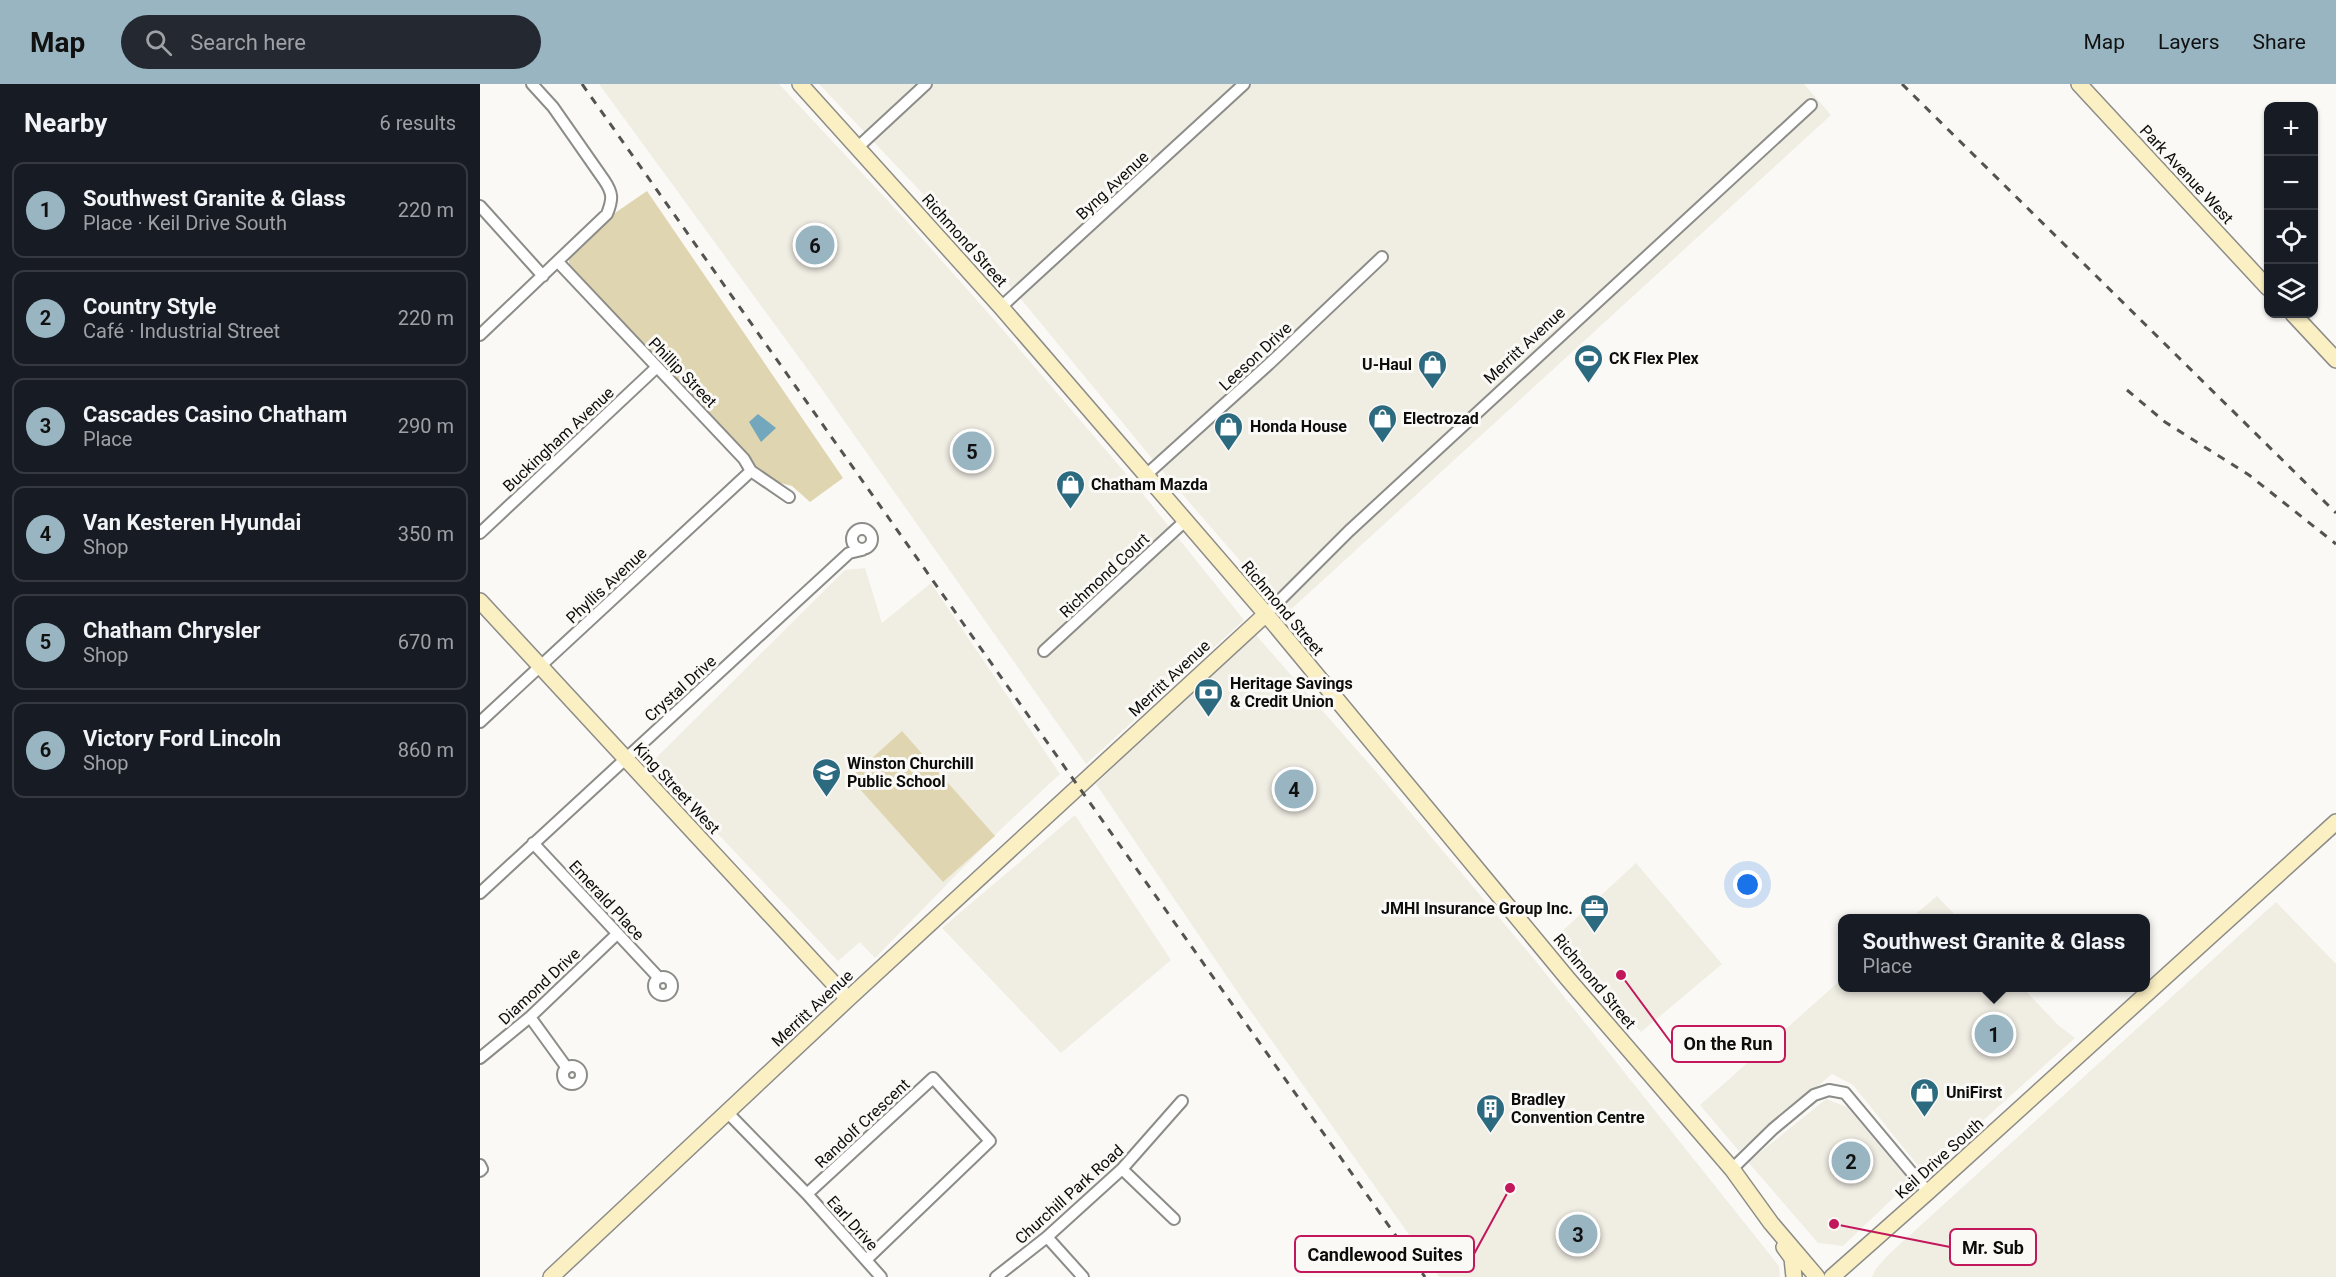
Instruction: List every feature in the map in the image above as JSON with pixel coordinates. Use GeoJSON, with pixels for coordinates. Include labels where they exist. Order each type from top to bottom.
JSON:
{"type":"FeatureCollection","features":[{"type":"Feature","properties":{"kind":"street"},"geometry":{"type":"LineString","coordinates":[[480,335],[608,214],[613,200],[611,190],[553,107],[532,84]]}},
{"type":"Feature","properties":{"kind":"street","name":"Richmond Street"},"geometry":{"type":"LineString","coordinates":[[800,84],[1001,307],[1266,614],[1568,979],[1732,1169],[1771,1223],[1818,1277]]}},
{"type":"Feature","properties":{"kind":"street"},"geometry":{"type":"LineString","coordinates":[[858,147],[926,84]]}},
{"type":"Feature","properties":{"kind":"street","name":"Byng Avenue"},"geometry":{"type":"LineString","coordinates":[[1001,307],[1244,84]]}},
{"type":"Feature","properties":{"kind":"street","name":"Park Avenue West"},"geometry":{"type":"LineString","coordinates":[[2079,84],[2264,284]]}},
{"type":"Feature","properties":{"kind":"street","name":"Merritt Avenue"},"geometry":{"type":"LineString","coordinates":[[556,1273],[848,999],[1266,614],[1343,537],[1811,105]]}},
{"type":"Feature","properties":{"kind":"street"},"geometry":{"type":"LineString","coordinates":[[480,206],[543,276]]}},
{"type":"Feature","properties":{"kind":"street","name":"Leeson Drive"},"geometry":{"type":"LineString","coordinates":[[1146,475],[1269,364],[1382,257]]}},
{"type":"Feature","properties":{"kind":"street","name":"Phillip Street"},"geometry":{"type":"LineString","coordinates":[[558,262],[744,459],[752,471],[789,497]]}},
{"type":"Feature","properties":{"kind":"street"},"geometry":{"type":"LineString","coordinates":[[2297,318],[2336,360]]}},
{"type":"Feature","properties":{"kind":"street","name":"Buckingham Avenue"},"geometry":{"type":"LineString","coordinates":[[480,533],[657,367]]}},
{"type":"Feature","properties":{"kind":"street","name":"Phyllis Avenue"},"geometry":{"type":"LineString","coordinates":[[480,722],[752,471]]}},
{"type":"Feature","properties":{"kind":"street","name":"Richmond Court"},"geometry":{"type":"LineString","coordinates":[[1044,651],[1185,521]]}},
{"type":"Feature","properties":{"kind":"street"},"geometry":{"type":"LineString","coordinates":[[847,555],[852,539],[854,533],[860,529],[870,532],[872,542],[862,550],[855,546],[852,539]]}},
{"type":"Feature","properties":{"kind":"street","name":"Crystal Drive"},"geometry":{"type":"LineString","coordinates":[[480,893],[847,555],[862,550]]}},
{"type":"Feature","properties":{"kind":"street","name":"King Street West"},"geometry":{"type":"LineString","coordinates":[[480,601],[848,999]]}},
{"type":"Feature","properties":{"kind":"street","name":"Keil Drive South"},"geometry":{"type":"LineString","coordinates":[[2150,991],[2336,822]]}},
{"type":"Feature","properties":{"kind":"street","name":"Emerald Place"},"geometry":{"type":"LineString","coordinates":[[533,843],[658,978]]}},
{"type":"Feature","properties":{"kind":"street","name":"Diamond Drive"},"geometry":{"type":"LineString","coordinates":[[480,1058],[530,1017],[617,934]]}},
{"type":"Feature","properties":{"kind":"street","name":"Keil Drive South"},"geometry":{"type":"LineString","coordinates":[[1832,1277],[2149,992]]}},
{"type":"Feature","properties":{"kind":"street"},"geometry":{"type":"LineString","coordinates":[[530,1017],[567,1068]]}},
{"type":"Feature","properties":{"kind":"street","name":"Randolf Crescent"},"geometry":{"type":"LineString","coordinates":[[807,1194],[933,1078],[990,1141],[866,1260]]}},
{"type":"Feature","properties":{"kind":"street"},"geometry":{"type":"LineString","coordinates":[[1732,1169],[1773,1129],[1814,1095],[1829,1090],[1845,1093],[1928,1192]]}},
{"type":"Feature","properties":{"kind":"street","name":"Churchill Park Road"},"geometry":{"type":"LineString","coordinates":[[996,1277],[1047,1237],[1122,1169],[1182,1101]]}},
{"type":"Feature","properties":{"kind":"street","name":"Earl Drive"},"geometry":{"type":"LineString","coordinates":[[727,1112],[807,1194],[881,1277]]}},
{"type":"Feature","properties":{"kind":"street"},"geometry":{"type":"LineString","coordinates":[[480,1165],[482,1169],[480,1171]]}},
{"type":"Feature","properties":{"kind":"street"},"geometry":{"type":"LineString","coordinates":[[1122,1169],[1174,1219]]}},
{"type":"Feature","properties":{"kind":"street"},"geometry":{"type":"LineString","coordinates":[[1771,1223],[1792,1258],[1794,1277]]}},
{"type":"Feature","properties":{"kind":"street"},"geometry":{"type":"LineString","coordinates":[[1047,1237],[1083,1277]]}},
{"type":"Feature","properties":{"kind":"shaded area"},"geometry":{"type":"Polygon","coordinates":[[[599,84],[779,84],[903,217],[997,323],[1134,483],[1244,620],[1086,764],[814,378],[599,84]]]}},
{"type":"Feature","properties":{"kind":"shaded area"},"geometry":{"type":"Polygon","coordinates":[[[819,84],[1804,84],[1831,115],[1286,614],[1164,473],[1011,287],[819,84]]]}},
{"type":"Feature","properties":{"kind":"shaded area"},"geometry":{"type":"Polygon","coordinates":[[[647,191],[843,478],[810,502],[792,486],[769,480],[757,472],[569,267],[569,256],[612,215],[647,191]]]}},
{"type":"Feature","properties":{"kind":"shaded area","name":"Winston Churchill Public School"},"geometry":{"type":"Polygon","coordinates":[[[865,568],[882,623],[931,583],[1060,774],[999,831],[875,958],[860,942],[838,961],[651,763],[845,570],[865,568]]]}},
{"type":"Feature","properties":{"kind":"shaded area"},"geometry":{"type":"Polygon","coordinates":[[[1255,634],[1378,774],[1534,959],[1779,1266],[1780,1277],[1439,1277],[1245,1003],[1096,784],[1176,706],[1255,634]]]}},
{"type":"Feature","properties":{"kind":"shaded area"},"geometry":{"type":"Polygon","coordinates":[[[902,731],[995,836],[943,882],[850,778],[902,731]]]}},
{"type":"Feature","properties":{"kind":"shaded area"},"geometry":{"type":"Polygon","coordinates":[[[1075,815],[1171,960],[1061,1053],[942,928],[1075,815]]]}},
{"type":"Feature","properties":{"kind":"shaded area"},"geometry":{"type":"Polygon","coordinates":[[[1636,863],[1722,964],[1641,1032],[1598,985],[1559,934],[1636,863]]]}},
{"type":"Feature","properties":{"kind":"shaded area"},"geometry":{"type":"Polygon","coordinates":[[[1937,896],[1954,914],[1916,914],[1937,896]]]}},
{"type":"Feature","properties":{"kind":"shaded area"},"geometry":{"type":"Polygon","coordinates":[[[2276,902],[2336,964],[2336,1277],[1872,1277],[1887,1256],[2276,902]]]}},
{"type":"Feature","properties":{"kind":"shaded area"},"geometry":{"type":"Polygon","coordinates":[[[1838,983],[1838,992],[2027,992],[2058,1025],[2075,1038],[1924,1173],[1853,1085],[1832,1074],[1739,1151],[1700,1105],[1838,983]]]}},
{"type":"Feature","properties":{"kind":"shaded area"},"geometry":{"type":"Polygon","coordinates":[[[1826,1099],[1847,1107],[1910,1182],[1843,1246],[1818,1243],[1748,1162],[1826,1099]]]}},
{"type":"Feature","properties":{"kind":"water"},"geometry":{"type":"Polygon","coordinates":[[[758,414],[776,428],[761,442],[749,422],[758,414]]]}},
{"type":"Feature","properties":{"kind":"railway"},"geometry":{"type":"LineString","coordinates":[[582,84],[1425,1277]]}},
{"type":"Feature","properties":{"kind":"railway"},"geometry":{"type":"LineString","coordinates":[[1902,84],[2336,513]]}},
{"type":"Feature","properties":{"kind":"railway"},"geometry":{"type":"LineString","coordinates":[[2127,390],[2165,422],[2249,475],[2336,544]]}},
{"type":"Feature","properties":{"kind":"place","name":"Victory Ford Lincoln"},"geometry":{"type":"Point","coordinates":[815,245]}},
{"type":"Feature","properties":{"kind":"place","name":"CK Flex Plex"},"geometry":{"type":"Point","coordinates":[1588,384]}},
{"type":"Feature","properties":{"kind":"place","name":"U-Haul"},"geometry":{"type":"Point","coordinates":[1433,390]}},
{"type":"Feature","properties":{"kind":"place","name":"Electrozad"},"geometry":{"type":"Point","coordinates":[1382,444]}},
{"type":"Feature","properties":{"kind":"place","name":"Chatham Chrysler"},"geometry":{"type":"Point","coordinates":[972,451]}},
{"type":"Feature","properties":{"kind":"place","name":"Honda House"},"geometry":{"type":"Point","coordinates":[1229,452]}},
{"type":"Feature","properties":{"kind":"place","name":"Chatham Mazda"},"geometry":{"type":"Point","coordinates":[1070,510]}},
{"type":"Feature","properties":{"kind":"place","name":"Heritage Savings & Credit Union"},"geometry":{"type":"Point","coordinates":[1209,718]}},
{"type":"Feature","properties":{"kind":"place","name":"Van Kesteren Hyundai"},"geometry":{"type":"Point","coordinates":[1294,789]}},
{"type":"Feature","properties":{"kind":"place","name":"Winston Churchill Public School"},"geometry":{"type":"Point","coordinates":[826,798]}},
{"type":"Feature","properties":{"kind":"place","name":"JMHI Insurance Group Inc."},"geometry":{"type":"Point","coordinates":[1594,934]}},
{"type":"Feature","properties":{"kind":"place","name":"On the Run"},"geometry":{"type":"Point","coordinates":[1621,975]}},
{"type":"Feature","properties":{"kind":"place","name":"Southwest Granite & Glass"},"geometry":{"type":"Point","coordinates":[1994,1034]}},
{"type":"Feature","properties":{"kind":"place","name":"UniFirst"},"geometry":{"type":"Point","coordinates":[1925,1118]}},
{"type":"Feature","properties":{"kind":"place","name":"Bradley Convention Centre"},"geometry":{"type":"Point","coordinates":[1490,1134]}},
{"type":"Feature","properties":{"kind":"place","name":"Country Style"},"geometry":{"type":"Point","coordinates":[1851,1161]}},
{"type":"Feature","properties":{"kind":"place","name":"Candlewood Suites"},"geometry":{"type":"Point","coordinates":[1510,1188]}},
{"type":"Feature","properties":{"kind":"place","name":"Mr. Sub"},"geometry":{"type":"Point","coordinates":[1834,1224]}},
{"type":"Feature","properties":{"kind":"place","name":"Cascades Casino Chatham"},"geometry":{"type":"Point","coordinates":[1578,1234]}}]}
